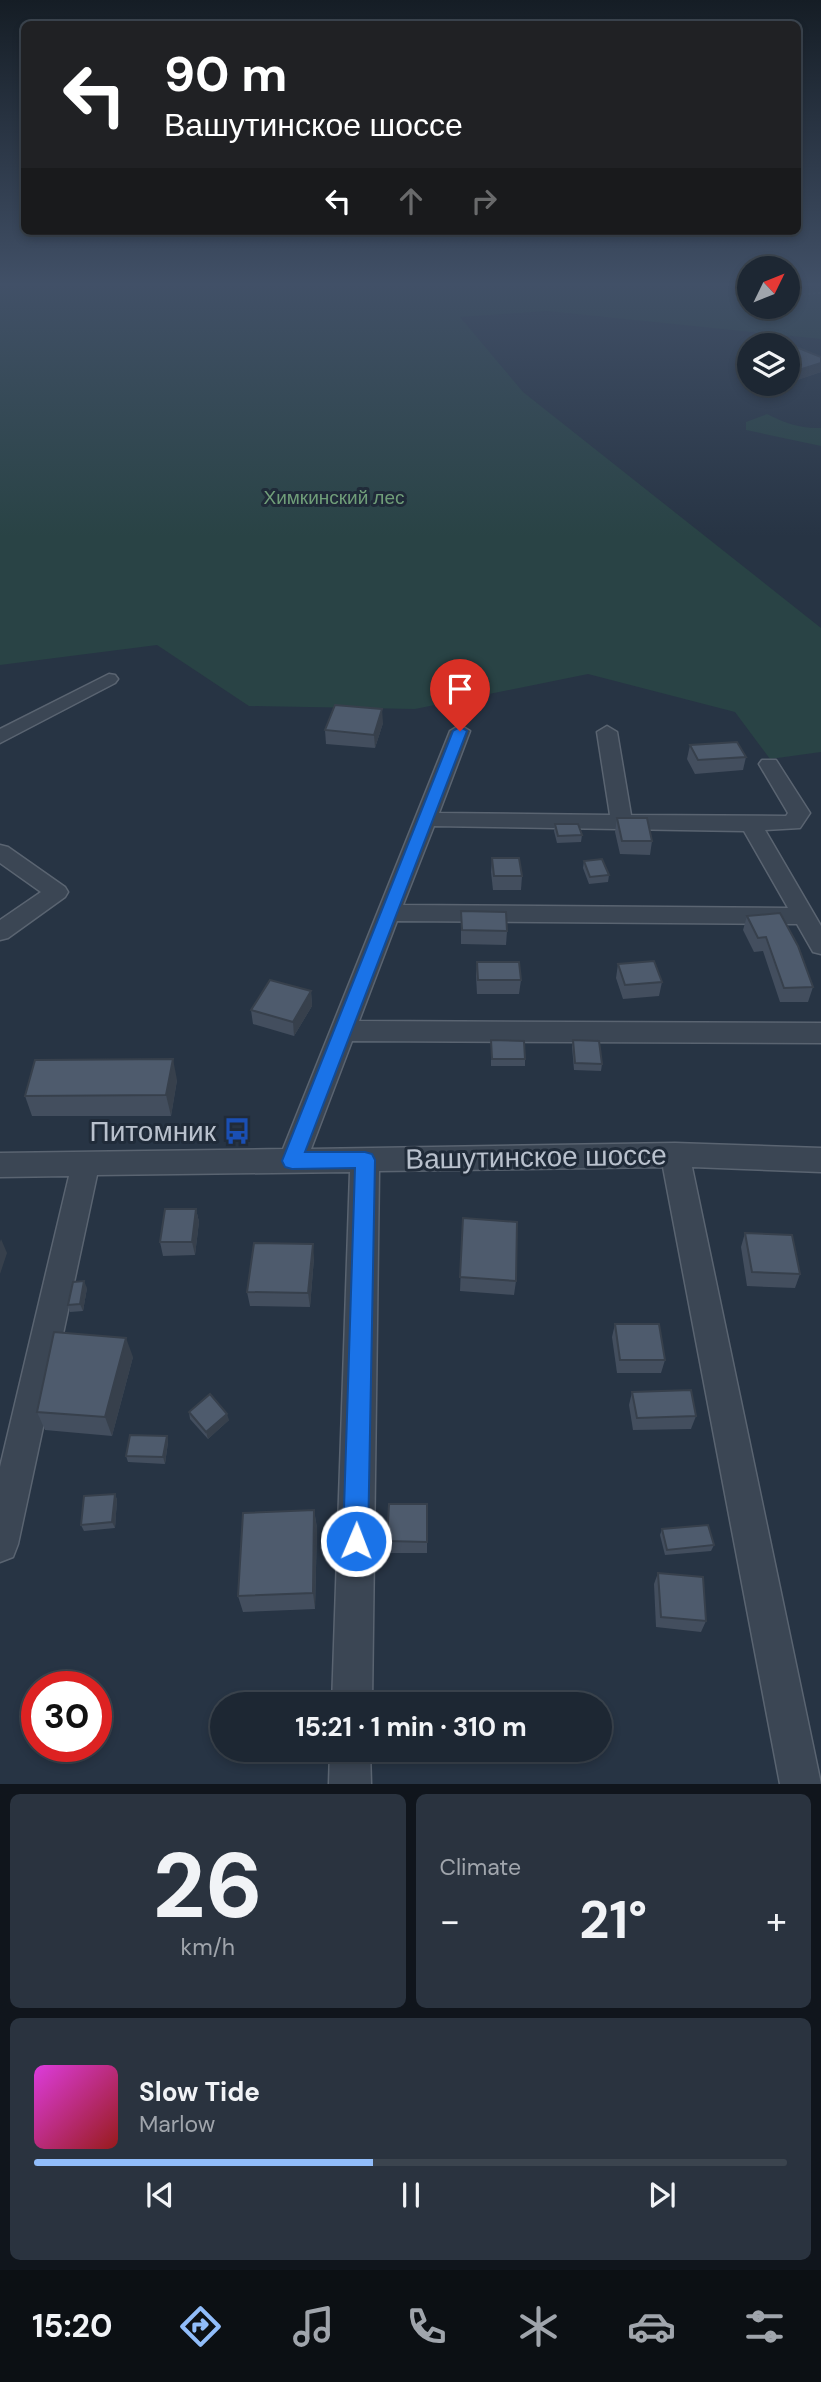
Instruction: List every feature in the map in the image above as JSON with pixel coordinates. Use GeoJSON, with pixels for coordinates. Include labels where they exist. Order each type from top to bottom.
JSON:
{"type":"FeatureCollection","features":[{"type":"Feature","properties":{"kind":"street"},"geometry":{"type":"LineString","coordinates":[[0,737],[109,679]]}},
{"type":"Feature","properties":{"kind":"street"},"geometry":{"type":"LineString","coordinates":[[292,1161],[460,731]]}},
{"type":"Feature","properties":{"kind":"street"},"geometry":{"type":"LineString","coordinates":[[607,732],[622,822]]}},
{"type":"Feature","properties":{"kind":"street"},"geometry":{"type":"LineString","coordinates":[[426,819],[792,823],[799,813],[769,764]]}},
{"type":"Feature","properties":{"kind":"street"},"geometry":{"type":"LineString","coordinates":[[751,824],[821,946]]}},
{"type":"Feature","properties":{"kind":"street"},"geometry":{"type":"LineString","coordinates":[[0,852],[57,892],[0,932]]}},
{"type":"Feature","properties":{"kind":"street"},"geometry":{"type":"LineString","coordinates":[[388,913],[804,916]]}},
{"type":"Feature","properties":{"kind":"street"},"geometry":{"type":"LineString","coordinates":[[342,1031],[821,1033]]}},
{"type":"Feature","properties":{"kind":"street"},"geometry":{"type":"LineString","coordinates":[[675,1155],[801,1783]]}},
{"type":"Feature","properties":{"kind":"street","name":"Вашутинское шоссе"},"geometry":{"type":"LineString","coordinates":[[0,1165],[675,1155],[821,1160]]}},
{"type":"Feature","properties":{"kind":"street"},"geometry":{"type":"LineString","coordinates":[[352,1692],[365,1160]]}},
{"type":"Feature","properties":{"kind":"street"},"geometry":{"type":"LineString","coordinates":[[0,1544],[86,1162]]}},
{"type":"Feature","properties":{"kind":"street"},"geometry":{"type":"LineString","coordinates":[[350,1762],[350,1783]]}},
{"type":"Feature","properties":{"kind":"green space","name":"Химкинский лес"},"geometry":{"type":"Polygon","coordinates":[[[0,370],[505,370],[523,392],[821,628],[821,752],[770,759],[735,712],[588,674],[415,709],[249,706],[157,645],[0,665],[0,370]]]}},
{"type":"Feature","properties":{"kind":"green space"},"geometry":{"type":"Polygon","coordinates":[[[767,414],[793,425],[821,428],[821,446],[746,430],[746,422],[767,414]]]}},
{"type":"Feature","properties":{"kind":"building"},"geometry":{"type":"Polygon","coordinates":[[[335,705],[382,709],[374,735],[325,730],[335,705]]]}},
{"type":"Feature","properties":{"kind":"building"},"geometry":{"type":"Polygon","coordinates":[[[737,742],[746,757],[698,760],[690,745],[737,742]]]}},
{"type":"Feature","properties":{"kind":"building"},"geometry":{"type":"Polygon","coordinates":[[[617,818],[647,818],[652,841],[622,841],[617,818]]]}},
{"type":"Feature","properties":{"kind":"building"},"geometry":{"type":"Polygon","coordinates":[[[555,824],[578,824],[582,835],[558,836],[555,824]]]}},
{"type":"Feature","properties":{"kind":"building"},"geometry":{"type":"Polygon","coordinates":[[[492,858],[519,858],[522,876],[494,876],[492,858]]]}},
{"type":"Feature","properties":{"kind":"building"},"geometry":{"type":"Polygon","coordinates":[[[602,859],[609,875],[590,877],[584,861],[602,859]]]}},
{"type":"Feature","properties":{"kind":"building"},"geometry":{"type":"Polygon","coordinates":[[[461,911],[506,912],[507,931],[462,930],[461,911]]]}},
{"type":"Feature","properties":{"kind":"building"},"geometry":{"type":"Polygon","coordinates":[[[780,913],[798,946],[813,987],[784,988],[766,937],[758,938],[747,916],[780,913]]]}},
{"type":"Feature","properties":{"kind":"building"},"geometry":{"type":"Polygon","coordinates":[[[654,961],[662,982],[625,985],[618,964],[654,961]]]}},
{"type":"Feature","properties":{"kind":"building"},"geometry":{"type":"Polygon","coordinates":[[[477,962],[519,962],[521,980],[478,980],[477,962]]]}},
{"type":"Feature","properties":{"kind":"building"},"geometry":{"type":"Polygon","coordinates":[[[270,980],[311,991],[293,1022],[251,1010],[270,980]]]}},
{"type":"Feature","properties":{"kind":"building"},"geometry":{"type":"Polygon","coordinates":[[[491,1040],[524,1041],[525,1059],[492,1059],[491,1040]]]}},
{"type":"Feature","properties":{"kind":"building"},"geometry":{"type":"Polygon","coordinates":[[[573,1040],[599,1041],[602,1064],[575,1063],[573,1040]]]}},
{"type":"Feature","properties":{"kind":"building"},"geometry":{"type":"Polygon","coordinates":[[[173,1059],[166,1095],[25,1096],[35,1060],[173,1059]]]}},
{"type":"Feature","properties":{"kind":"building"},"geometry":{"type":"Polygon","coordinates":[[[165,1209],[196,1209],[192,1242],[160,1242],[165,1209]]]}},
{"type":"Feature","properties":{"kind":"building"},"geometry":{"type":"Polygon","coordinates":[[[463,1218],[517,1222],[516,1281],[460,1277],[463,1218]]]}},
{"type":"Feature","properties":{"kind":"building"},"geometry":{"type":"Polygon","coordinates":[[[745,1233],[792,1235],[800,1274],[752,1272],[745,1233]]]}},
{"type":"Feature","properties":{"kind":"building"},"geometry":{"type":"Polygon","coordinates":[[[254,1243],[313,1244],[308,1293],[247,1292],[254,1243]]]}},
{"type":"Feature","properties":{"kind":"building"},"geometry":{"type":"Polygon","coordinates":[[[84,1281],[80,1304],[68,1305],[73,1282],[84,1281]]]}},
{"type":"Feature","properties":{"kind":"building"},"geometry":{"type":"Polygon","coordinates":[[[615,1324],[659,1324],[665,1360],[620,1360],[615,1324]]]}},
{"type":"Feature","properties":{"kind":"building"},"geometry":{"type":"Polygon","coordinates":[[[54,1332],[126,1338],[105,1417],[37,1412],[54,1332]]]}},
{"type":"Feature","properties":{"kind":"building"},"geometry":{"type":"Polygon","coordinates":[[[691,1390],[696,1416],[637,1418],[632,1392],[691,1390]]]}},
{"type":"Feature","properties":{"kind":"building"},"geometry":{"type":"Polygon","coordinates":[[[210,1394],[227,1414],[206,1432],[189,1412],[210,1394]]]}},
{"type":"Feature","properties":{"kind":"building"},"geometry":{"type":"Polygon","coordinates":[[[130,1435],[167,1436],[163,1457],[126,1456],[130,1435]]]}},
{"type":"Feature","properties":{"kind":"building"},"geometry":{"type":"Polygon","coordinates":[[[115,1494],[112,1522],[81,1525],[84,1496],[115,1494]]]}},
{"type":"Feature","properties":{"kind":"building"},"geometry":{"type":"Polygon","coordinates":[[[389,1504],[427,1504],[427,1542],[387,1541],[389,1504]]]}},
{"type":"Feature","properties":{"kind":"building"},"geometry":{"type":"Polygon","coordinates":[[[314,1510],[313,1593],[238,1596],[243,1513],[314,1510]]]}},
{"type":"Feature","properties":{"kind":"building"},"geometry":{"type":"Polygon","coordinates":[[[708,1525],[714,1545],[667,1550],[662,1529],[708,1525]]]}},
{"type":"Feature","properties":{"kind":"building"},"geometry":{"type":"Polygon","coordinates":[[[658,1573],[703,1577],[706,1621],[661,1617],[658,1573]]]}},
{"type":"Feature","properties":{"kind":"place","name":"Питомник"},"geometry":{"type":"Point","coordinates":[237,1131]}},
{"type":"Feature","properties":{"kind":"route"},"geometry":{"type":"LineString","coordinates":[[356,1541],[365,1160],[292,1161],[460,731]]}}]}
